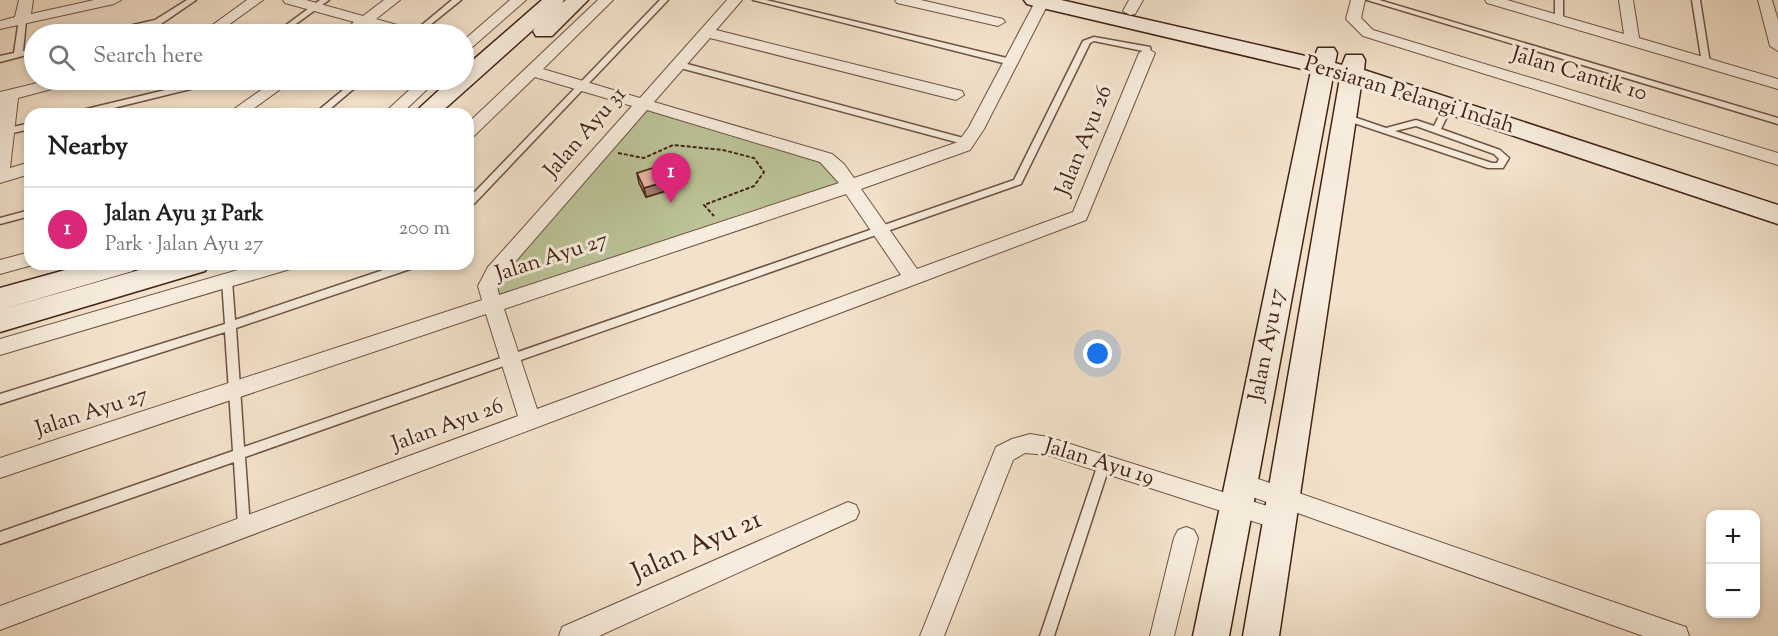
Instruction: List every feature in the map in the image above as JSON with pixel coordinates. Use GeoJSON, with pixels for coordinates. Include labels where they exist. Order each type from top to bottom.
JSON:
{"type":"FeatureCollection","features":[{"type":"Feature","properties":{"kind":"street"},"geometry":{"type":"LineString","coordinates":[[22,21],[26,0]]}},
{"type":"Feature","properties":{"kind":"street"},"geometry":{"type":"LineString","coordinates":[[0,25],[114,0]]}},
{"type":"Feature","properties":{"kind":"street"},"geometry":{"type":"LineString","coordinates":[[221,24],[256,0]]}},
{"type":"Feature","properties":{"kind":"street"},"geometry":{"type":"LineString","coordinates":[[290,0],[320,4],[377,24]]}},
{"type":"Feature","properties":{"kind":"street"},"geometry":{"type":"LineString","coordinates":[[362,24],[393,0]]}},
{"type":"Feature","properties":{"kind":"street"},"geometry":{"type":"LineString","coordinates":[[474,38],[519,0]]}},
{"type":"Feature","properties":{"kind":"street"},"geometry":{"type":"LineString","coordinates":[[474,71],[554,0]]}},
{"type":"Feature","properties":{"kind":"street"},"geometry":{"type":"LineString","coordinates":[[460,108],[578,0]]}},
{"type":"Feature","properties":{"kind":"street"},"geometry":{"type":"LineString","coordinates":[[474,126],[606,0]]}},
{"type":"Feature","properties":{"kind":"street","name":"Jalan Ayu 31"},"geometry":{"type":"LineString","coordinates":[[492,303],[487,286],[495,272],[676,64],[735,0]]}},
{"type":"Feature","properties":{"kind":"street"},"geometry":{"type":"LineString","coordinates":[[902,0],[998,22]]}},
{"type":"Feature","properties":{"kind":"street","name":"Persiaran Pelangi Indah"},"geometry":{"type":"LineString","coordinates":[[1084,0],[1353,67],[1778,198]]}},
{"type":"Feature","properties":{"kind":"street","name":"Jalan Cantik 10"},"geometry":{"type":"LineString","coordinates":[[1358,0],[1353,19],[1368,33],[1778,159]]}},
{"type":"Feature","properties":{"kind":"street"},"geometry":{"type":"LineString","coordinates":[[1492,0],[1778,84]]}},
{"type":"Feature","properties":{"kind":"street"},"geometry":{"type":"LineString","coordinates":[[1626,0],[1632,41]]}},
{"type":"Feature","properties":{"kind":"street"},"geometry":{"type":"LineString","coordinates":[[1765,0],[1778,46]]}},
{"type":"Feature","properties":{"kind":"street"},"geometry":{"type":"LineString","coordinates":[[967,142],[1011,62],[1038,1]]}},
{"type":"Feature","properties":{"kind":"street","name":"Persiaran Pelangi Indah"},"geometry":{"type":"LineString","coordinates":[[1038,1],[1135,12],[1268,54],[1324,60]]}},
{"type":"Feature","properties":{"kind":"street"},"geometry":{"type":"LineString","coordinates":[[706,32],[956,95]]}},
{"type":"Feature","properties":{"kind":"street","name":"Jalan Ayu 26"},"geometry":{"type":"LineString","coordinates":[[0,618],[1080,216],[1147,53]]}},
{"type":"Feature","properties":{"kind":"street"},"geometry":{"type":"LineString","coordinates":[[1268,54],[1303,74],[1317,96]]}},
{"type":"Feature","properties":{"kind":"street","name":"Jalan Ayu 17"},"geometry":{"type":"LineString","coordinates":[[1211,636],[1324,60]]}},
{"type":"Feature","properties":{"kind":"street","name":"Persiaran Pelangi Indah"},"geometry":{"type":"LineString","coordinates":[[1353,67],[1440,104],[1778,215]]}},
{"type":"Feature","properties":{"kind":"street","name":"Jalan Ayu 17"},"geometry":{"type":"LineString","coordinates":[[1261,636],[1353,67]]}},
{"type":"Feature","properties":{"kind":"street"},"geometry":{"type":"LineString","coordinates":[[532,71],[826,158],[838,168],[848,186],[914,278]]}},
{"type":"Feature","properties":{"kind":"street"},"geometry":{"type":"LineString","coordinates":[[24,170],[0,176],[5,95],[26,90]]}},
{"type":"Feature","properties":{"kind":"street"},"geometry":{"type":"LineString","coordinates":[[244,108],[270,90]]}},
{"type":"Feature","properties":{"kind":"street"},"geometry":{"type":"LineString","coordinates":[[398,108],[418,90]]}},
{"type":"Feature","properties":{"kind":"street"},"geometry":{"type":"LineString","coordinates":[[432,108],[452,90]]}},
{"type":"Feature","properties":{"kind":"street"},"geometry":{"type":"LineString","coordinates":[[1346,114],[1377,100],[1440,104]]}},
{"type":"Feature","properties":{"kind":"street","name":"Jalan Ayu 27"},"geometry":{"type":"LineString","coordinates":[[0,468],[953,152],[967,142]]}},
{"type":"Feature","properties":{"kind":"street"},"geometry":{"type":"LineString","coordinates":[[0,267],[24,261]]}},
{"type":"Feature","properties":{"kind":"street"},"geometry":{"type":"LineString","coordinates":[[0,299],[102,270]]}},
{"type":"Feature","properties":{"kind":"street"},"geometry":{"type":"LineString","coordinates":[[0,321],[174,270]]}},
{"type":"Feature","properties":{"kind":"street"},"geometry":{"type":"LineString","coordinates":[[0,347],[263,270]]}},
{"type":"Feature","properties":{"kind":"street"},"geometry":{"type":"LineString","coordinates":[[492,303],[530,421]]}},
{"type":"Feature","properties":{"kind":"street","name":"Jalan Ayu 19"},"geometry":{"type":"LineString","coordinates":[[932,636],[1004,454],[1014,446],[1029,442],[1104,464],[1239,495],[1677,636]]}},
{"type":"Feature","properties":{"kind":"street","name":"Jalan Ayu 21"},"geometry":{"type":"LineString","coordinates":[[571,636],[848,512]]}},
{"type":"Feature","properties":{"kind":"street"},"geometry":{"type":"LineString","coordinates":[[1162,636],[1186,538]]}},
{"type":"Feature","properties":{"kind":"lane"},"geometry":{"type":"LineString","coordinates":[[150,24],[159,22],[192,0]]}},
{"type":"Feature","properties":{"kind":"lane"},"geometry":{"type":"LineString","coordinates":[[427,24],[457,0]]}},
{"type":"Feature","properties":{"kind":"lane"},"geometry":{"type":"LineString","coordinates":[[474,199],[664,0]]}},
{"type":"Feature","properties":{"kind":"lane"},"geometry":{"type":"LineString","coordinates":[[757,0],[1011,62]]}},
{"type":"Feature","properties":{"kind":"lane"},"geometry":{"type":"LineString","coordinates":[[1371,0],[1778,121]]}},
{"type":"Feature","properties":{"kind":"lane"},"geometry":{"type":"LineString","coordinates":[[1559,0],[1559,20]]}},
{"type":"Feature","properties":{"kind":"lane"},"geometry":{"type":"LineString","coordinates":[[1696,0],[1706,63]]}},
{"type":"Feature","properties":{"kind":"lane"},"geometry":{"type":"LineString","coordinates":[[292,24],[320,4]]}},
{"type":"Feature","properties":{"kind":"lane"},"geometry":{"type":"LineString","coordinates":[[18,55],[22,21]]}},
{"type":"Feature","properties":{"kind":"lane"},"geometry":{"type":"LineString","coordinates":[[0,538],[239,452],[1018,182],[1088,41],[1094,39],[1147,49],[1147,53]]}},
{"type":"Feature","properties":{"kind":"lane"},"geometry":{"type":"LineString","coordinates":[[0,59],[24,54]]}},
{"type":"Feature","properties":{"kind":"lane"},"geometry":{"type":"LineString","coordinates":[[676,64],[967,142]]}},
{"type":"Feature","properties":{"kind":"lane"},"geometry":{"type":"LineString","coordinates":[[102,108],[175,90]]}},
{"type":"Feature","properties":{"kind":"lane"},"geometry":{"type":"LineString","coordinates":[[325,108],[348,90]]}},
{"type":"Feature","properties":{"kind":"lane"},"geometry":{"type":"LineString","coordinates":[[1436,130],[1440,104]]}},
{"type":"Feature","properties":{"kind":"lane"},"geometry":{"type":"LineString","coordinates":[[1346,114],[1387,130],[1491,166],[1500,166],[1504,158],[1497,152],[1436,130],[1409,123],[1387,130]]}},
{"type":"Feature","properties":{"kind":"lane"},"geometry":{"type":"LineString","coordinates":[[3,133],[24,128]]}},
{"type":"Feature","properties":{"kind":"lane"},"geometry":{"type":"LineString","coordinates":[[0,221],[24,215]]}},
{"type":"Feature","properties":{"kind":"lane"},"geometry":{"type":"LineString","coordinates":[[0,399],[230,326],[394,270]]}},
{"type":"Feature","properties":{"kind":"lane"},"geometry":{"type":"LineString","coordinates":[[227,281],[244,527]]}},
{"type":"Feature","properties":{"kind":"lane"},"geometry":{"type":"LineString","coordinates":[[1047,636],[1104,464]]}},
{"type":"Feature","properties":{"kind":"path"},"geometry":{"type":"LineString","coordinates":[[623,154],[644,158],[674,145],[723,150],[754,158],[764,172],[754,186],[704,205],[722,227]]}},
{"type":"Feature","properties":{"kind":"green space"},"geometry":{"type":"Polygon","coordinates":[[[642,108],[820,159],[841,184],[496,296],[493,287],[642,108]]]}},
{"type":"Feature","properties":{"kind":"building"},"geometry":{"type":"Polygon","coordinates":[[[656,167],[664,182],[644,188],[637,173],[656,167]]]}},
{"type":"Feature","properties":{"kind":"place","name":"Jalan Ayu 31 Park"},"geometry":{"type":"Point","coordinates":[671,203]}}]}
